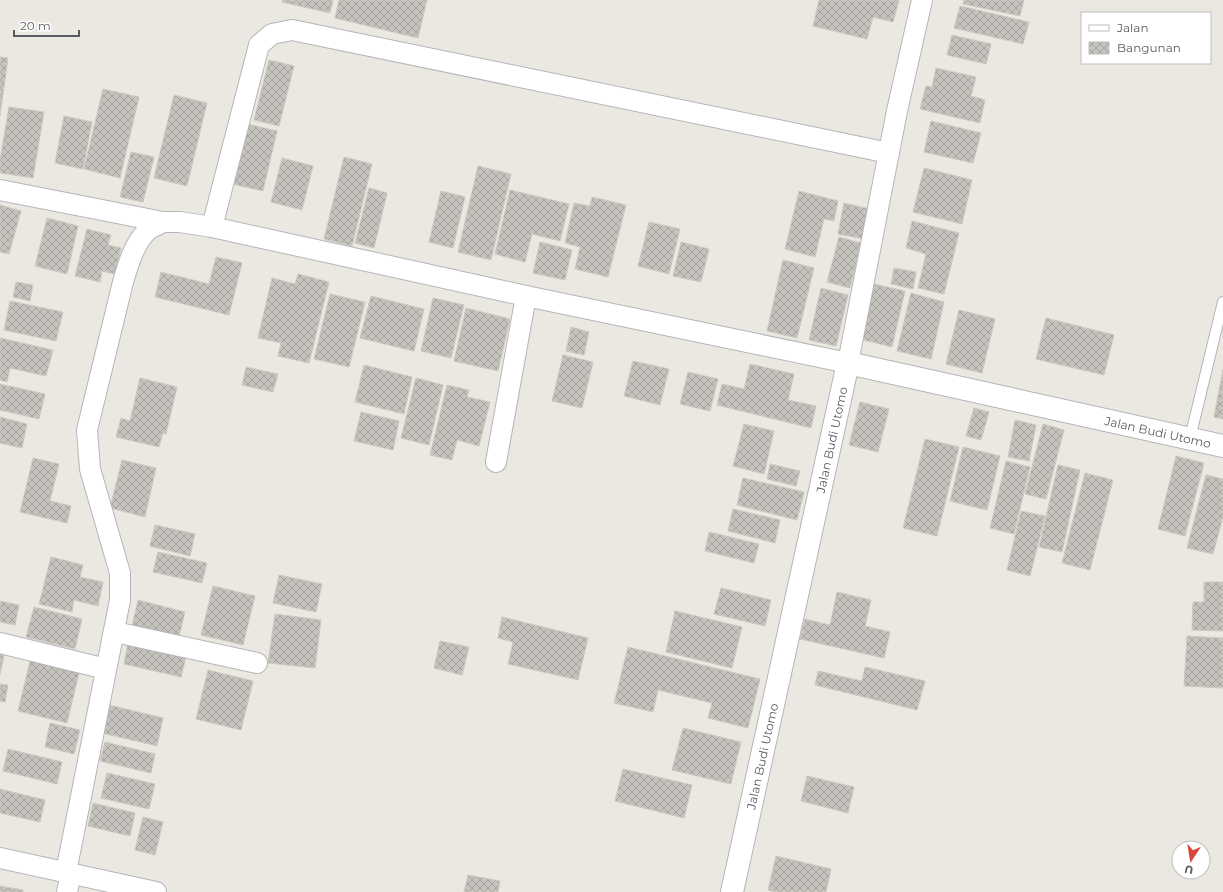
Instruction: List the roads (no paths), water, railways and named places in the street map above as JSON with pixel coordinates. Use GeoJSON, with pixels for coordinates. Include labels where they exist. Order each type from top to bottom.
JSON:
{"type":"FeatureCollection","features":[{"type":"Feature","properties":{"kind":"street"},"geometry":{"type":"LineString","coordinates":[[0,190],[163,222],[180,222],[212,227],[526,296],[848,363],[889,153],[922,0]]}},
{"type":"Feature","properties":{"kind":"street"},"geometry":{"type":"LineString","coordinates":[[212,227],[260,44],[272,34],[292,30],[889,153]]}},
{"type":"Feature","properties":{"kind":"street"},"geometry":{"type":"LineString","coordinates":[[68,879],[120,600],[120,573],[90,470],[87,430],[123,282],[130,260],[138,244],[149,230],[163,222]]}},
{"type":"Feature","properties":{"kind":"street"},"geometry":{"type":"LineString","coordinates":[[496,462],[526,296]]}},
{"type":"Feature","properties":{"kind":"street","name":"Jalan Budi Utomo"},"geometry":{"type":"LineString","coordinates":[[732,892],[848,363],[1223,446]]}},
{"type":"Feature","properties":{"kind":"street"},"geometry":{"type":"LineString","coordinates":[[115,632],[257,663]]}},
{"type":"Feature","properties":{"kind":"street"},"geometry":{"type":"LineString","coordinates":[[0,643],[106,669]]}},
{"type":"Feature","properties":{"kind":"street"},"geometry":{"type":"LineString","coordinates":[[0,858],[68,879],[156,892]]}},
{"type":"Feature","properties":{"kind":"lane"},"geometry":{"type":"LineString","coordinates":[[1190,438],[1223,302]]}}]}
